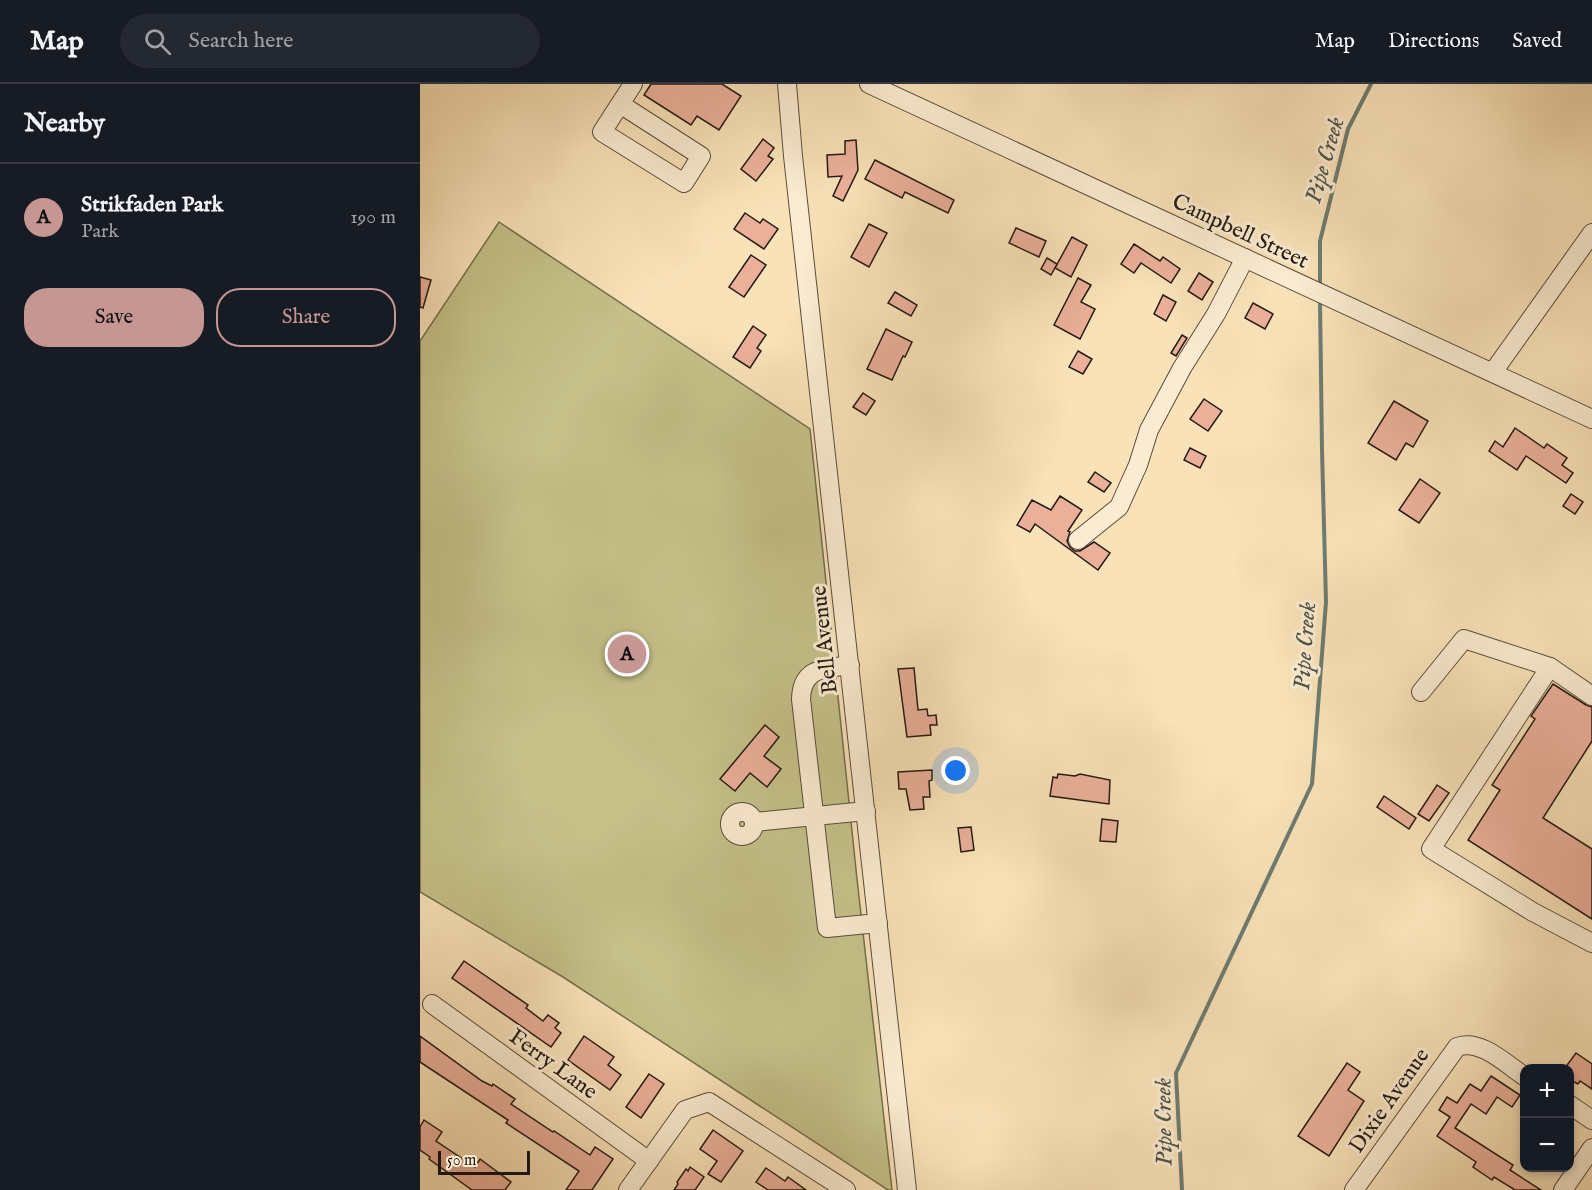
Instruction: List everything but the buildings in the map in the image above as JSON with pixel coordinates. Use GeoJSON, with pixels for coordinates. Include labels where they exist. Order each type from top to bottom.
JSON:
{"type":"FeatureCollection","features":[{"type":"Feature","properties":{"kind":"street"},"geometry":{"type":"LineString","coordinates":[[620,104],[701,156],[684,183],[602,132],[620,104],[633,84]]}},
{"type":"Feature","properties":{"kind":"street","name":"Bell Avenue"},"geometry":{"type":"LineString","coordinates":[[787,84],[793,156],[907,1190]]}},
{"type":"Feature","properties":{"kind":"street","name":"Campbell Street"},"geometry":{"type":"LineString","coordinates":[[869,84],[1592,419]]}},
{"type":"Feature","properties":{"kind":"street"},"geometry":{"type":"LineString","coordinates":[[1493,372],[1592,233]]}},
{"type":"Feature","properties":{"kind":"street"},"geometry":{"type":"LineString","coordinates":[[1078,540],[1119,507],[1138,465],[1149,430],[1182,368],[1216,314],[1245,258]]}},
{"type":"Feature","properties":{"kind":"street"},"geometry":{"type":"LineString","coordinates":[[1421,692],[1464,639],[1550,667],[1592,696]]}},
{"type":"Feature","properties":{"kind":"street"},"geometry":{"type":"LineString","coordinates":[[850,665],[813,672],[801,687],[801,699],[827,928],[878,923]]}},
{"type":"Feature","properties":{"kind":"street"},"geometry":{"type":"LineString","coordinates":[[1550,667],[1431,849],[1533,912],[1592,943]]}},
{"type":"Feature","properties":{"kind":"street"},"geometry":{"type":"LineString","coordinates":[[754,822],[866,811]]}},
{"type":"Feature","properties":{"kind":"street","name":"Ferry Lane"},"geometry":{"type":"LineString","coordinates":[[432,1004],[649,1161]]}},
{"type":"Feature","properties":{"kind":"street","name":"Dixie Avenue"},"geometry":{"type":"LineString","coordinates":[[1354,1190],[1449,1055],[1457,1047],[1467,1044],[1487,1051],[1520,1073]]}},
{"type":"Feature","properties":{"kind":"street"},"geometry":{"type":"LineString","coordinates":[[628,1190],[685,1110],[709,1102],[846,1190]]}},
{"type":"Feature","properties":{"kind":"street"},"geometry":{"type":"LineString","coordinates":[[1574,1108],[1592,1120]]}},
{"type":"Feature","properties":{"kind":"street"},"geometry":{"type":"LineString","coordinates":[[1563,1190],[1592,1148]]}},
{"type":"Feature","properties":{"kind":"shaded area"},"geometry":{"type":"Polygon","coordinates":[[[499,222],[810,429],[892,1190],[888,1190],[563,977],[420,892],[420,341],[499,222]]]}},
{"type":"Feature","properties":{"kind":"waterway","name":"Pipe Creek"},"geometry":{"type":"LineString","coordinates":[[1320,287],[1320,241],[1348,129],[1371,84]]}},
{"type":"Feature","properties":{"kind":"waterway","name":"Pipe Creek"},"geometry":{"type":"LineString","coordinates":[[1182,1190],[1176,1073],[1312,784],[1326,602],[1320,301]]}},
{"type":"Feature","properties":{"kind":"place","name":"Strikfaden Park"},"geometry":{"type":"Point","coordinates":[627,654]}}]}
